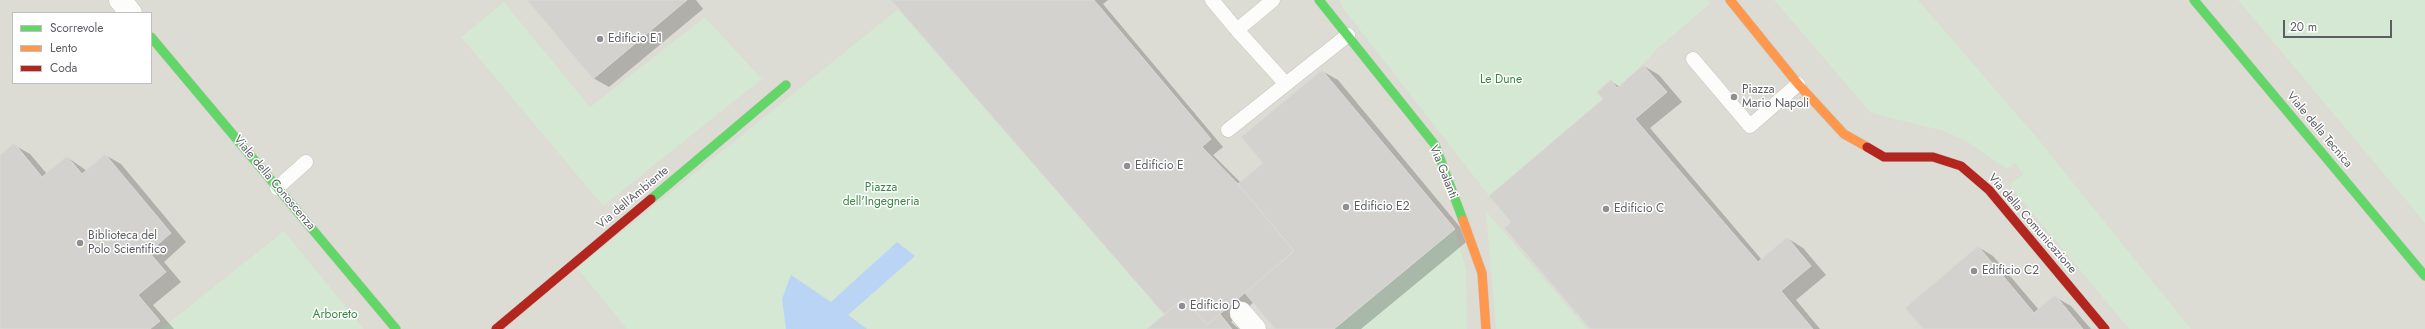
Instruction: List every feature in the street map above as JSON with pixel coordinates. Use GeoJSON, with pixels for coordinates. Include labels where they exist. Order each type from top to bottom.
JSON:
{"type":"FeatureCollection","features":[{"type":"Feature","properties":{"kind":"street"},"geometry":{"type":"LineString","coordinates":[[120,0],[130,12]]}},
{"type":"Feature","properties":{"kind":"street","name":"Via Galanti"},"geometry":{"type":"LineString","coordinates":[[1319,0],[1434,145],[1482,273],[1486,329]]}},
{"type":"Feature","properties":{"kind":"street","name":"Via della Comunicazione"},"geometry":{"type":"LineString","coordinates":[[1730,0],[1798,84],[1844,134],[1884,157],[1933,157],[1961,166],[1990,190],[2105,329]]}},
{"type":"Feature","properties":{"kind":"street","name":"Viale della Tecnica"},"geometry":{"type":"LineString","coordinates":[[2194,0],[2425,276]]}},
{"type":"Feature","properties":{"kind":"street","name":"Viale della Conoscenza"},"geometry":{"type":"LineString","coordinates":[[152,38],[396,329]]}},
{"type":"Feature","properties":{"kind":"street","name":"Via dell'Ambiente"},"geometry":{"type":"LineString","coordinates":[[496,329],[786,85]]}},
{"type":"Feature","properties":{"kind":"lane"},"geometry":{"type":"LineString","coordinates":[[1212,0],[1286,84]]}},
{"type":"Feature","properties":{"kind":"lane"},"geometry":{"type":"LineString","coordinates":[[1237,30],[1273,0]]}},
{"type":"Feature","properties":{"kind":"lane"},"geometry":{"type":"LineString","coordinates":[[1228,130],[1348,35]]}},
{"type":"Feature","properties":{"kind":"lane"},"geometry":{"type":"LineString","coordinates":[[1693,59],[1750,126],[1798,84]]}},
{"type":"Feature","properties":{"kind":"lane"},"geometry":{"type":"LineString","coordinates":[[277,188],[306,162]]}},
{"type":"Feature","properties":{"kind":"shaded area"},"geometry":{"type":"Polygon","coordinates":[[[0,0],[2425,0],[2425,329],[0,329],[0,0]]]}},
{"type":"Feature","properties":{"kind":"green space","name":"Le Dune"},"geometry":{"type":"Polygon","coordinates":[[[1340,0],[1708,0],[1711,3],[1656,50],[1643,65],[1617,88],[1610,80],[1598,92],[1603,99],[1489,196],[1342,7],[1340,0]]]}},
{"type":"Feature","properties":{"kind":"green space"},"geometry":{"type":"Polygon","coordinates":[[[1774,0],[1918,0],[2034,134],[2191,329],[2129,329],[2009,185],[2023,174],[2015,163],[2007,169],[1966,141],[1944,131],[1871,113],[1774,0]]]}},
{"type":"Feature","properties":{"kind":"green space"},"geometry":{"type":"Polygon","coordinates":[[[2238,0],[2425,0],[2425,223],[2242,5],[2238,0]]]}},
{"type":"Feature","properties":{"kind":"green space"},"geometry":{"type":"Polygon","coordinates":[[[504,2],[590,107],[705,17],[762,79],[603,206],[461,37],[504,2]]]}},
{"type":"Feature","properties":{"kind":"green space","name":"Piazza dell'Ingegneria"},"geometry":{"type":"Polygon","coordinates":[[[898,9],[1164,314],[1147,329],[627,329],[577,268],[898,9]]]}},
{"type":"Feature","properties":{"kind":"green space"},"geometry":{"type":"Polygon","coordinates":[[[1486,211],[1587,329],[1496,329],[1486,211]]]}},
{"type":"Feature","properties":{"kind":"green space"},"geometry":{"type":"Polygon","coordinates":[[[1455,229],[1466,270],[1467,329],[1334,329],[1455,229]]]}},
{"type":"Feature","properties":{"kind":"green space","name":"Arboreto"},"geometry":{"type":"Polygon","coordinates":[[[284,231],[364,329],[161,329],[284,231]]]}},
{"type":"Feature","properties":{"kind":"water"},"geometry":{"type":"Polygon","coordinates":[[[897,242],[915,256],[848,315],[867,329],[786,329],[782,299],[791,275],[831,302],[897,242]]]}},
{"type":"Feature","properties":{"kind":"building","name":"Edificio E1"},"geometry":{"type":"Polygon","coordinates":[[[527,0],[687,0],[593,79],[527,0]]]}},
{"type":"Feature","properties":{"kind":"building","name":"Edificio E"},"geometry":{"type":"Polygon","coordinates":[[[891,0],[1094,0],[1211,139],[1202,147],[1238,184],[1294,251],[1207,325],[1184,298],[1164,314],[891,0]]]}},
{"type":"Feature","properties":{"kind":"building","name":"Edificio C"},"geometry":{"type":"Polygon","coordinates":[[[1643,65],[1667,92],[1635,119],[1758,262],[1787,237],[1811,266],[1781,291],[1813,329],[1590,329],[1504,228],[1511,222],[1489,196],[1603,99],[1597,92],[1611,80],[1617,88],[1643,65]]]}},
{"type":"Feature","properties":{"kind":"building","name":"Edificio E2"},"geometry":{"type":"Polygon","coordinates":[[[1322,70],[1455,229],[1334,329],[1275,329],[1245,293],[1294,251],[1238,184],[1263,163],[1241,137],[1322,70]]]}},
{"type":"Feature","properties":{"kind":"building","name":"Biblioteca del Polo Scientifico"},"geometry":{"type":"Polygon","coordinates":[[[14,143],[42,177],[67,156],[82,174],[105,154],[171,233],[149,252],[166,272],[138,295],[160,321],[150,329],[0,329],[0,155],[14,143]]]}},
{"type":"Feature","properties":{"kind":"building","name":"Edificio C2"},"geometry":{"type":"Polygon","coordinates":[[[1978,246],[2034,313],[2055,295],[2083,329],[1923,329],[1905,308],[1978,246]]]}},
{"type":"Feature","properties":{"kind":"building","name":"Edificio D"},"geometry":{"type":"Polygon","coordinates":[[[1184,298],[1207,325],[1220,314],[1232,329],[1147,329],[1184,298]]]}},
{"type":"Feature","properties":{"kind":"traffic: fast"},"geometry":{"type":"LineString","coordinates":[[1319,0],[1435,145],[1463,220]]}},
{"type":"Feature","properties":{"kind":"traffic: fast"},"geometry":{"type":"LineString","coordinates":[[2194,0],[2425,276]]}},
{"type":"Feature","properties":{"kind":"traffic: fast"},"geometry":{"type":"LineString","coordinates":[[152,38],[396,329]]}},
{"type":"Feature","properties":{"kind":"traffic: fast"},"geometry":{"type":"LineString","coordinates":[[651,199],[786,85]]}},
{"type":"Feature","properties":{"kind":"traffic: slow"},"geometry":{"type":"LineString","coordinates":[[1730,0],[1798,84],[1844,134],[1867,147]]}},
{"type":"Feature","properties":{"kind":"traffic: slow"},"geometry":{"type":"LineString","coordinates":[[1463,220],[1482,273],[1486,329]]}},
{"type":"Feature","properties":{"kind":"traffic: jam"},"geometry":{"type":"LineString","coordinates":[[1867,147],[1884,157],[1933,157],[1961,166],[1989,190],[2105,329]]}},
{"type":"Feature","properties":{"kind":"traffic: jam"},"geometry":{"type":"LineString","coordinates":[[496,329],[651,199]]}},
{"type":"Feature","properties":{"kind":"place","name":"Edificio E1"},"geometry":{"type":"Point","coordinates":[600,39]}},
{"type":"Feature","properties":{"kind":"place","name":"Piazza Mario Napoli"},"geometry":{"type":"Point","coordinates":[1734,97]}},
{"type":"Feature","properties":{"kind":"place","name":"Edificio E"},"geometry":{"type":"Point","coordinates":[1127,166]}},
{"type":"Feature","properties":{"kind":"place","name":"Edificio E2"},"geometry":{"type":"Point","coordinates":[1346,207]}},
{"type":"Feature","properties":{"kind":"place","name":"Edificio C"},"geometry":{"type":"Point","coordinates":[1606,209]}},
{"type":"Feature","properties":{"kind":"place","name":"Biblioteca del Polo Scientifico"},"geometry":{"type":"Point","coordinates":[80,243]}},
{"type":"Feature","properties":{"kind":"place","name":"Edificio C2"},"geometry":{"type":"Point","coordinates":[1974,271]}},
{"type":"Feature","properties":{"kind":"place","name":"Edificio D"},"geometry":{"type":"Point","coordinates":[1182,306]}}]}
